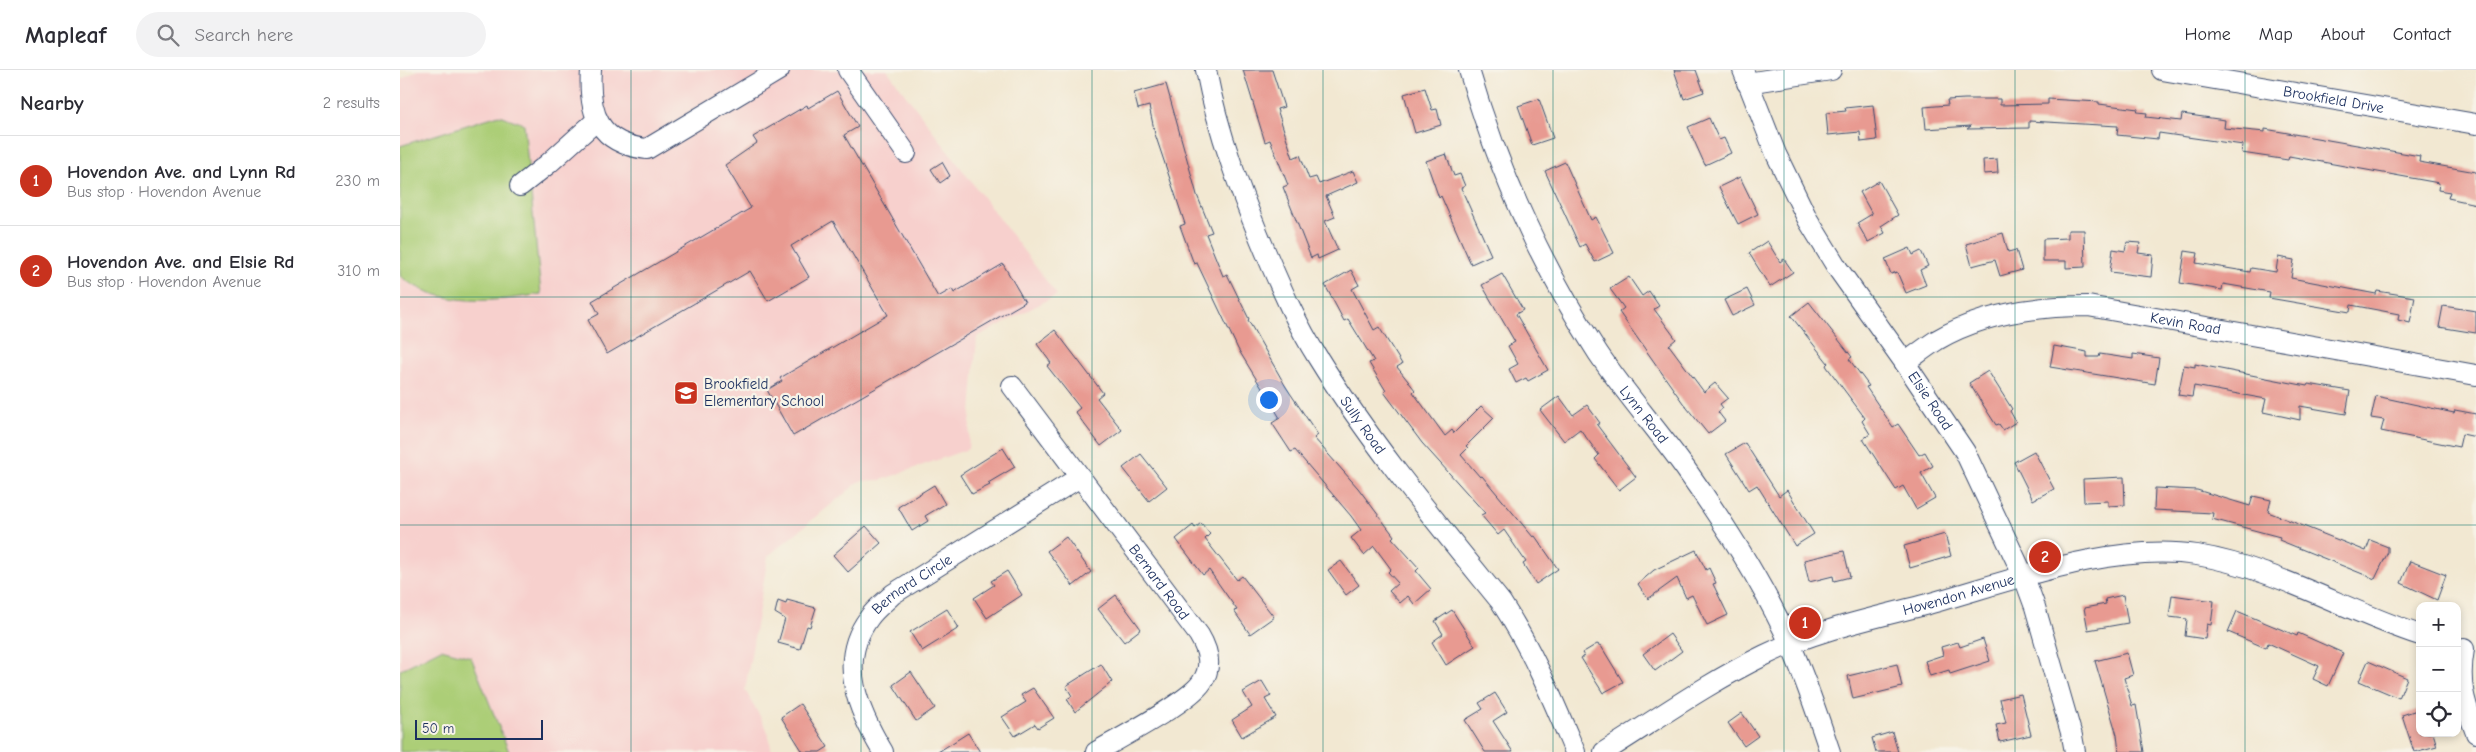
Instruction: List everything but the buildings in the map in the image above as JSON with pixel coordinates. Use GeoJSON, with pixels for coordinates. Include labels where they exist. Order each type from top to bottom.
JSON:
{"type":"FeatureCollection","features":[{"type":"Feature","properties":{"kind":"street"},"geometry":{"type":"LineString","coordinates":[[591,70],[590,94],[597,120],[613,139],[629,147],[647,149],[780,70]]}},
{"type":"Feature","properties":{"kind":"street"},"geometry":{"type":"LineString","coordinates":[[848,70],[906,153]]}},
{"type":"Feature","properties":{"kind":"street","name":"Sully Road"},"geometry":{"type":"LineString","coordinates":[[1206,70],[1218,123],[1241,190],[1274,271],[1316,356],[1374,441],[1501,602],[1536,660],[1575,752]]}},
{"type":"Feature","properties":{"kind":"street","name":"Lynn Road"},"geometry":{"type":"LineString","coordinates":[[1469,70],[1496,152],[1535,245],[1598,353],[1640,412],[1684,466],[1737,544],[1790,644],[1830,752]]}},
{"type":"Feature","properties":{"kind":"street"},"geometry":{"type":"LineString","coordinates":[[1745,77],[1831,70]]}},
{"type":"Feature","properties":{"kind":"street","name":"Brookfield Drive"},"geometry":{"type":"LineString","coordinates":[[2162,70],[2476,124]]}},
{"type":"Feature","properties":{"kind":"street","name":"Elsie Road"},"geometry":{"type":"LineString","coordinates":[[1745,77],[1776,154],[1808,220],[1838,269],[1906,363],[1965,452],[2024,577],[2038,616],[2075,752]]}},
{"type":"Feature","properties":{"kind":"street"},"geometry":{"type":"LineString","coordinates":[[520,186],[548,164],[597,120]]}},
{"type":"Feature","properties":{"kind":"street","name":"Kevin Road"},"geometry":{"type":"LineString","coordinates":[[1906,363],[1938,340],[2001,316],[2031,309],[2088,306],[2476,375]]}},
{"type":"Feature","properties":{"kind":"street","name":"Bernard Road"},"geometry":{"type":"LineString","coordinates":[[1012,386],[1199,635],[1207,649],[1209,665],[1203,682],[1189,695],[1096,752]]}},
{"type":"Feature","properties":{"kind":"street","name":"Bernard Circle"},"geometry":{"type":"LineString","coordinates":[[883,752],[863,718],[856,697],[852,675],[860,635],[869,618],[893,594],[1080,477]]}},
{"type":"Feature","properties":{"kind":"street","name":"Hovendon Avenue"},"geometry":{"type":"LineString","coordinates":[[1604,752],[1740,668],[1790,644],[2024,577],[2119,555],[2172,552],[2197,555],[2255,570],[2416,633]]}},
{"type":"Feature","properties":{"kind":"street"},"geometry":{"type":"LineString","coordinates":[[2466,649],[2461,683],[2464,701],[2476,733]]}},
{"type":"Feature","properties":{"kind":"shaded area","name":"Brookfield Elementary School"},"geometry":{"type":"Polygon","coordinates":[[[418,70],[887,70],[1057,295],[977,337],[968,449],[881,480],[860,481],[768,556],[745,690],[767,729],[772,752],[400,752],[400,80],[418,70]]]}},
{"type":"Feature","properties":{"kind":"green space"},"geometry":{"type":"Polygon","coordinates":[[[499,115],[524,124],[541,294],[505,299],[468,300],[432,293],[400,276],[400,146],[499,115]]]}},
{"type":"Feature","properties":{"kind":"green space"},"geometry":{"type":"Polygon","coordinates":[[[441,649],[471,657],[509,752],[400,752],[400,670],[441,649]]]}},
{"type":"Feature","properties":{"kind":"place","name":"Brookfield Elementary School"},"geometry":{"type":"Point","coordinates":[686,393]}},
{"type":"Feature","properties":{"kind":"place","name":"Hovendon Ave. and Elsie Rd"},"geometry":{"type":"Point","coordinates":[2045,557]}},
{"type":"Feature","properties":{"kind":"place","name":"Hovendon Ave. and Lynn Rd"},"geometry":{"type":"Point","coordinates":[1805,623]}}]}
